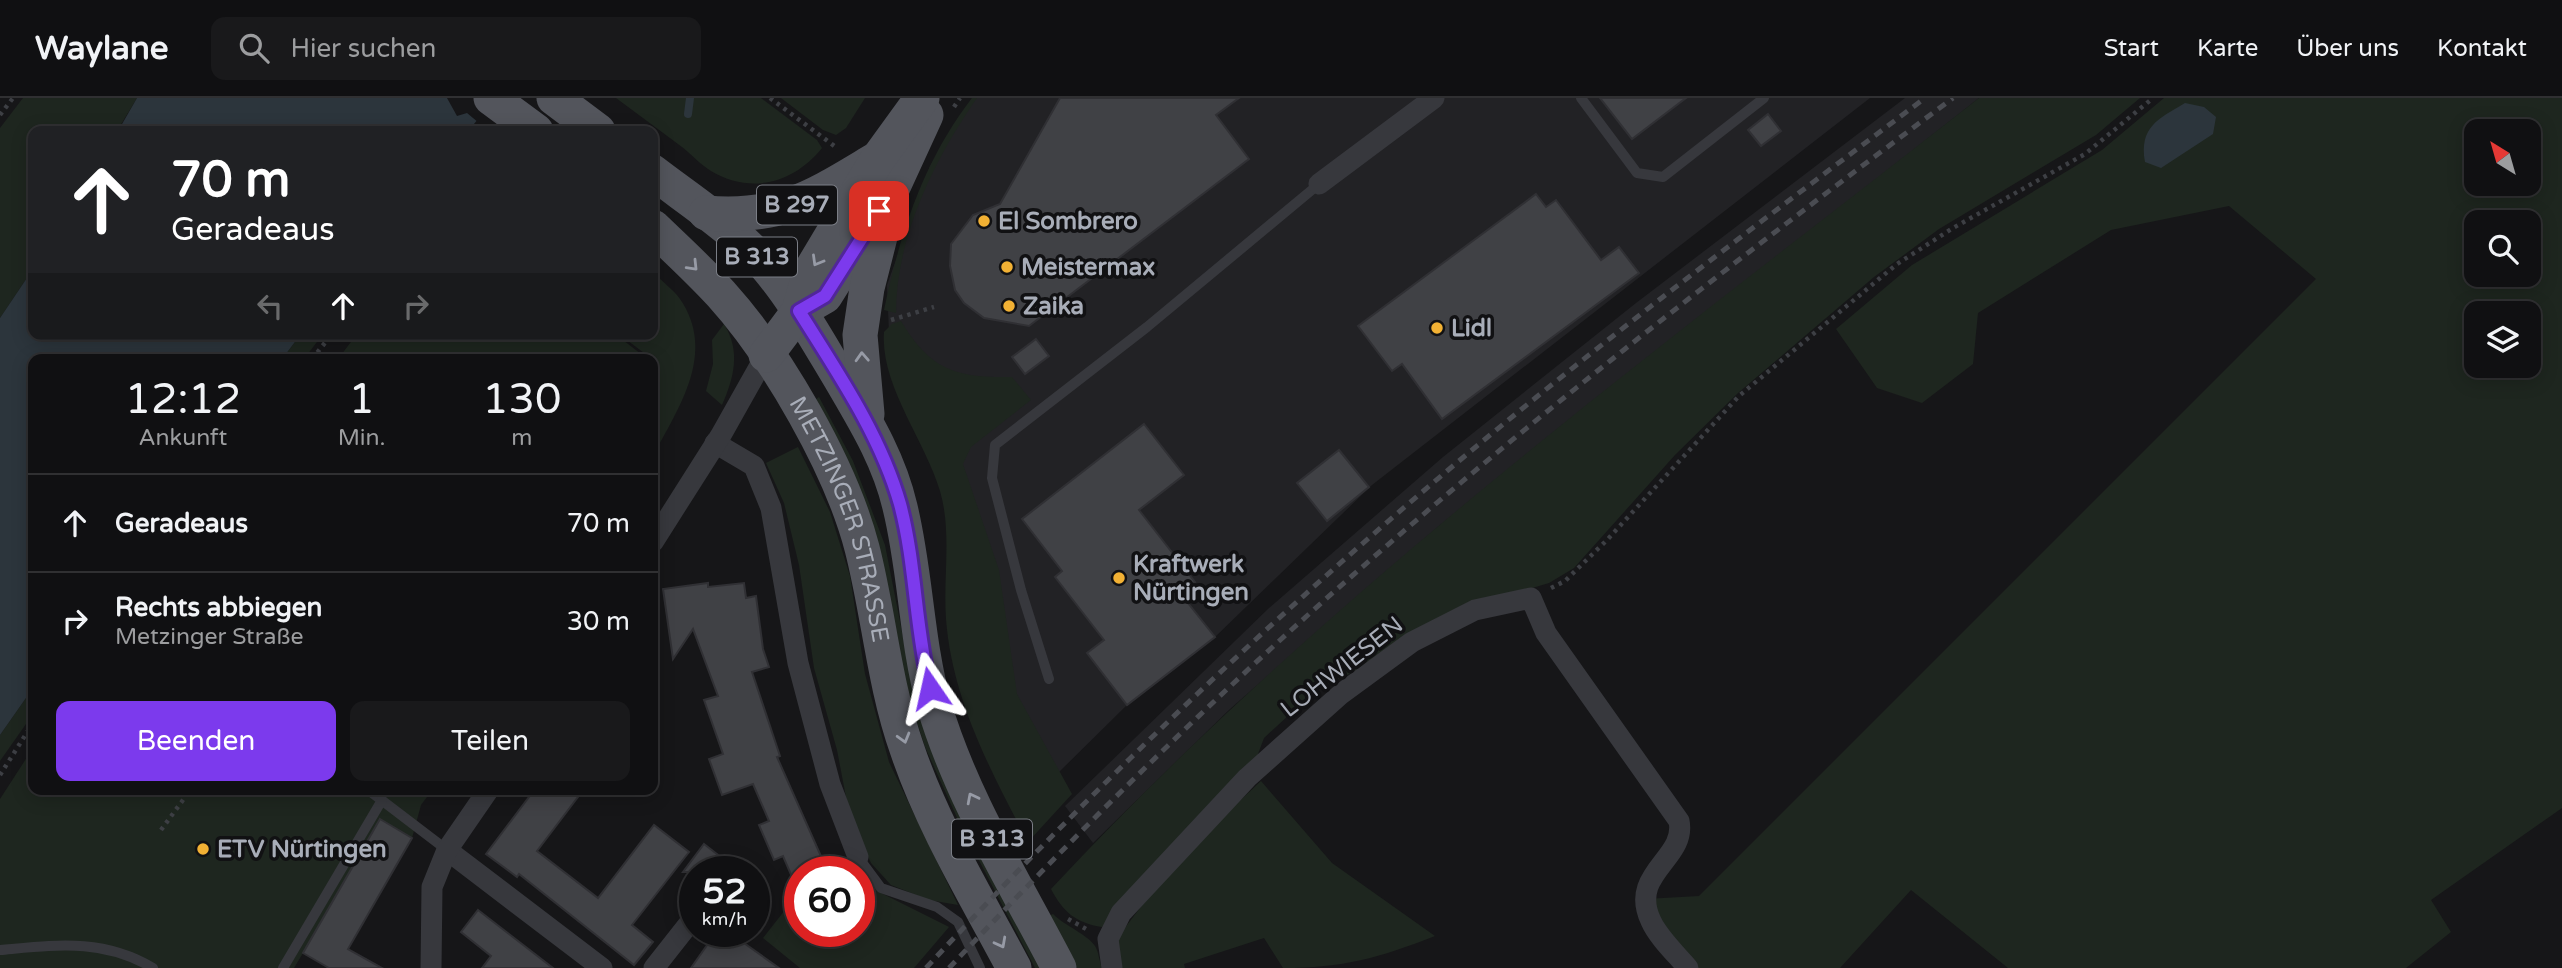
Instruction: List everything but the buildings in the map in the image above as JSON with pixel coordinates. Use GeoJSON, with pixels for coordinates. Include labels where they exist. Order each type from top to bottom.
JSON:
{"type":"FeatureCollection","features":[{"type":"Feature","properties":{"kind":"main road"},"geometry":{"type":"LineString","coordinates":[[491,98],[529,126]]}},
{"type":"Feature","properties":{"kind":"main road"},"geometry":{"type":"LineString","coordinates":[[554,98],[591,126]]}},
{"type":"Feature","properties":{"kind":"main road","name":"B 297"},"geometry":{"type":"LineString","coordinates":[[868,425],[862,322],[885,175],[922,98]]}},
{"type":"Feature","properties":{"kind":"main road","name":"B 297"},"geometry":{"type":"LineString","coordinates":[[766,355],[812,304],[810,272],[924,124],[931,98]]}},
{"type":"Feature","properties":{"kind":"main road","name":"B 297"},"geometry":{"type":"LineString","coordinates":[[706,213],[757,213],[796,205],[885,175]]}},
{"type":"Feature","properties":{"kind":"main road"},"geometry":{"type":"LineString","coordinates":[[658,176],[706,213]]}},
{"type":"Feature","properties":{"kind":"main road","name":"B 313"},"geometry":{"type":"LineString","coordinates":[[706,213],[735,235],[767,267],[812,304],[868,425]]}},
{"type":"Feature","properties":{"kind":"main road","name":"B 313"},"geometry":{"type":"LineString","coordinates":[[658,232],[732,307],[766,355]]}},
{"type":"Feature","properties":{"kind":"main road","name":"METZINGER STRASSE"},"geometry":{"type":"LineString","coordinates":[[766,355],[801,410],[848,505],[862,548],[882,655],[905,746],[924,797],[1014,968]]}},
{"type":"Feature","properties":{"kind":"main road","name":"METZINGER STRASSE"},"geometry":{"type":"LineString","coordinates":[[868,425],[886,461],[900,505],[925,670],[946,741],[965,785],[1059,968]]}},
{"type":"Feature","properties":{"kind":"street"},"geometry":{"type":"LineString","coordinates":[[1319,184],[1434,98]]}},
{"type":"Feature","properties":{"kind":"street"},"geometry":{"type":"LineString","coordinates":[[658,534],[766,355]]}},
{"type":"Feature","properties":{"kind":"street"},"geometry":{"type":"LineString","coordinates":[[715,443],[754,466],[771,508],[798,663],[830,784],[858,856]]}},
{"type":"Feature","properties":{"kind":"street"},"geometry":{"type":"LineString","coordinates":[[1531,598],[1546,633],[1679,821],[1679,837],[1648,882],[1645,899],[1651,922],[1688,968]]}},
{"type":"Feature","properties":{"kind":"street","name":"LOHWIESEN"},"geometry":{"type":"LineString","coordinates":[[1108,939],[1121,913],[1182,845],[1247,778],[1341,694],[1412,642],[1475,610],[1531,598]]}},
{"type":"Feature","properties":{"kind":"street"},"geometry":{"type":"LineString","coordinates":[[431,968],[432,887],[447,850],[485,795]]}},
{"type":"Feature","properties":{"kind":"street"},"geometry":{"type":"LineString","coordinates":[[447,850],[602,968]]}},
{"type":"Feature","properties":{"kind":"street"},"geometry":{"type":"LineString","coordinates":[[654,968],[679,936]]}},
{"type":"Feature","properties":{"kind":"street"},"geometry":{"type":"LineString","coordinates":[[1108,939],[1112,968]]}},
{"type":"Feature","properties":{"kind":"lane"},"geometry":{"type":"LineString","coordinates":[[1581,98],[1637,173],[1663,177],[1764,98]]}},
{"type":"Feature","properties":{"kind":"lane"},"geometry":{"type":"LineString","coordinates":[[1049,679],[1021,590],[992,478],[995,445],[1147,327],[1319,184]]}},
{"type":"Feature","properties":{"kind":"lane"},"geometry":{"type":"LineString","coordinates":[[376,795],[447,850]]}},
{"type":"Feature","properties":{"kind":"lane"},"geometry":{"type":"LineString","coordinates":[[284,968],[382,800]]}},
{"type":"Feature","properties":{"kind":"lane"},"geometry":{"type":"LineString","coordinates":[[875,880],[881,888],[937,907],[958,922],[980,968]]}},
{"type":"Feature","properties":{"kind":"lane"},"geometry":{"type":"LineString","coordinates":[[0,950],[75,944],[129,954],[153,968]]}},
{"type":"Feature","properties":{"kind":"path"},"geometry":{"type":"LineString","coordinates":[[0,115],[13,98]]}},
{"type":"Feature","properties":{"kind":"path"},"geometry":{"type":"LineString","coordinates":[[770,98],[837,149]]}},
{"type":"Feature","properties":{"kind":"path"},"geometry":{"type":"LineString","coordinates":[[1531,598],[1565,581],[1607,540],[1739,396],[1897,264],[1953,228],[2085,154],[2153,98]]}},
{"type":"Feature","properties":{"kind":"path"},"geometry":{"type":"LineString","coordinates":[[862,322],[878,325],[934,307]]}},
{"type":"Feature","properties":{"kind":"path"},"geometry":{"type":"LineString","coordinates":[[316,354],[327,340]]}},
{"type":"Feature","properties":{"kind":"path"},"geometry":{"type":"LineString","coordinates":[[0,775],[28,731]]}},
{"type":"Feature","properties":{"kind":"path"},"geometry":{"type":"LineString","coordinates":[[161,830],[187,795]]}},
{"type":"Feature","properties":{"kind":"path"},"geometry":{"type":"LineString","coordinates":[[1060,911],[1080,926],[1108,939]]}},
{"type":"Feature","properties":{"kind":"shaded area"},"geometry":{"type":"Polygon","coordinates":[[[23,98],[137,98],[120,126],[28,126],[28,276],[0,318],[0,128],[23,98]]]}},
{"type":"Feature","properties":{"kind":"shaded area"},"geometry":{"type":"Polygon","coordinates":[[[137,98],[496,98],[472,126],[121,126],[137,98]]]}},
{"type":"Feature","properties":{"kind":"shaded area"},"geometry":{"type":"Polygon","coordinates":[[[616,98],[761,98],[817,140],[822,148],[811,160],[785,177],[771,182],[741,182],[707,169],[658,129],[658,126],[654,126],[616,98]]]}},
{"type":"Feature","properties":{"kind":"shaded area"},"geometry":{"type":"Polygon","coordinates":[[[781,98],[865,98],[846,128],[836,135],[823,130],[781,98]]]}},
{"type":"Feature","properties":{"kind":"shaded area"},"geometry":{"type":"Polygon","coordinates":[[[972,98],[1870,98],[1372,485],[1215,637],[1127,705],[1059,772],[1011,695],[978,522],[890,357],[887,285],[930,166],[972,98]]]}},
{"type":"Feature","properties":{"kind":"shaded area"},"geometry":{"type":"Polygon","coordinates":[[[972,98],[977,98],[932,173],[910,228],[898,284],[896,313],[884,310],[906,225],[916,198],[940,146],[972,98]]]}},
{"type":"Feature","properties":{"kind":"shaded area"},"geometry":{"type":"Polygon","coordinates":[[[1905,98],[1979,98],[1439,526],[1230,709],[1093,843],[1065,806],[1269,608],[1443,457],[1636,303],[1905,98]]]}},
{"type":"Feature","properties":{"kind":"shaded area"},"geometry":{"type":"Polygon","coordinates":[[[1979,98],[2140,98],[2096,135],[1939,229],[1874,277],[1738,393],[1675,455],[1574,568],[1549,583],[1519,592],[1316,690],[1264,738],[1255,762],[1109,922],[1102,927],[1085,923],[1071,915],[1060,904],[1051,889],[1157,780],[1268,675],[1382,574],[1618,380],[1979,98]]]}},
{"type":"Feature","properties":{"kind":"shaded area"},"geometry":{"type":"Polygon","coordinates":[[[2164,98],[2562,98],[2562,808],[2431,900],[2451,932],[2406,968],[2008,968],[1911,890],[1840,968],[1690,968],[1645,899],[1699,896],[2316,279],[2229,206],[2111,230],[1978,313],[1973,364],[1922,403],[1877,388],[1836,329],[1912,265],[2102,150],[2164,98]]]}},
{"type":"Feature","properties":{"kind":"shaded area"},"geometry":{"type":"Polygon","coordinates":[[[2185,103],[2204,107],[2216,117],[2213,134],[2161,168],[2145,162],[2145,140],[2148,132],[2159,119],[2185,103]]]}},
{"type":"Feature","properties":{"kind":"shaded area"},"geometry":{"type":"Polygon","coordinates":[[[28,276],[28,340],[296,340],[286,354],[28,354],[28,695],[0,735],[0,318],[28,276]]]}},
{"type":"Feature","properties":{"kind":"shaded area"},"geometry":{"type":"Polygon","coordinates":[[[658,277],[680,299],[691,319],[695,359],[683,399],[658,446],[658,354],[645,354],[627,340],[658,340],[658,277]]]}},
{"type":"Feature","properties":{"kind":"shaded area"},"geometry":{"type":"Polygon","coordinates":[[[901,321],[923,351],[935,361],[961,373],[1012,377],[1031,400],[971,447],[963,464],[999,570],[1017,694],[1072,794],[1028,842],[987,762],[956,678],[946,619],[944,507],[933,472],[896,392],[885,352],[884,332],[892,324],[901,321]]]}},
{"type":"Feature","properties":{"kind":"shaded area"},"geometry":{"type":"Polygon","coordinates":[[[724,324],[733,344],[734,364],[722,405],[706,391],[713,364],[712,340],[724,324]]]}},
{"type":"Feature","properties":{"kind":"shaded area"},"geometry":{"type":"Polygon","coordinates":[[[296,340],[318,340],[308,354],[286,354],[296,340]]]}},
{"type":"Feature","properties":{"kind":"shaded area"},"geometry":{"type":"Polygon","coordinates":[[[352,340],[623,340],[641,354],[342,354],[352,340]]]}},
{"type":"Feature","properties":{"kind":"shaded area"},"geometry":{"type":"Polygon","coordinates":[[[819,397],[853,461],[885,545],[915,698],[1042,968],[1035,968],[959,822],[925,747],[813,401],[819,397]]]}},
{"type":"Feature","properties":{"kind":"shaded area"},"geometry":{"type":"Polygon","coordinates":[[[798,447],[830,512],[850,576],[865,674],[889,762],[958,905],[929,900],[891,885],[875,867],[875,856],[868,856],[850,818],[837,750],[814,668],[799,565],[784,503],[766,463],[798,447]]]}},
{"type":"Feature","properties":{"kind":"shaded area"},"geometry":{"type":"Polygon","coordinates":[[[28,695],[28,721],[0,761],[0,735],[28,695]]]}},
{"type":"Feature","properties":{"kind":"shaded area","name":"ETV Nürtingen"},"geometry":{"type":"Polygon","coordinates":[[[28,756],[28,795],[428,795],[421,805],[412,838],[337,968],[329,968],[303,953],[294,968],[0,968],[0,799],[28,756]]]}},
{"type":"Feature","properties":{"kind":"shaded area"},"geometry":{"type":"Polygon","coordinates":[[[1261,781],[1332,863],[1435,936],[1378,956],[1324,966],[1283,968],[1264,938],[1184,964],[1185,968],[1118,968],[1118,937],[1146,900],[1200,838],[1261,781]]]}},
{"type":"Feature","properties":{"kind":"shaded area"},"geometry":{"type":"Polygon","coordinates":[[[875,887],[879,892],[949,927],[914,968],[800,968],[770,944],[770,929],[784,911],[784,947],[875,947],[875,887]]]}},
{"type":"Feature","properties":{"kind":"shaded area"},"geometry":{"type":"Polygon","coordinates":[[[1053,914],[1091,942],[1096,948],[1102,968],[1077,968],[1049,916],[1053,914]]]}},
{"type":"Feature","properties":{"kind":"pier"},"geometry":{"type":"Polygon","coordinates":[[[447,98],[499,98],[479,123],[467,113],[457,116],[447,98]]]}},
{"type":"Feature","properties":{"kind":"waterway"},"geometry":{"type":"LineString","coordinates":[[688,114],[690,98]]}},
{"type":"Feature","properties":{"kind":"railway"},"geometry":{"type":"LineString","coordinates":[[926,968],[1114,774],[1244,650],[1378,530],[1623,328],[1925,98]]}},
{"type":"Feature","properties":{"kind":"railway"},"geometry":{"type":"LineString","coordinates":[[949,968],[1090,822],[1187,727],[1410,525],[1639,338],[1953,98]]}},
{"type":"Feature","properties":{"kind":"place","name":"El Sombrero"},"geometry":{"type":"Point","coordinates":[984,221]}},
{"type":"Feature","properties":{"kind":"place","name":"Meistermax"},"geometry":{"type":"Point","coordinates":[1007,267]}},
{"type":"Feature","properties":{"kind":"place","name":"Zaika"},"geometry":{"type":"Point","coordinates":[1009,306]}},
{"type":"Feature","properties":{"kind":"place","name":"Lidl"},"geometry":{"type":"Point","coordinates":[1437,328]}},
{"type":"Feature","properties":{"kind":"place","name":"Kraftwerk Nürtingen"},"geometry":{"type":"Point","coordinates":[1119,578]}},
{"type":"Feature","properties":{"kind":"place","name":"ETV Nürtingen"},"geometry":{"type":"Point","coordinates":[203,849]}},
{"type":"Feature","properties":{"kind":"route"},"geometry":{"type":"LineString","coordinates":[[879,211],[825,296],[799,311],[868,425],[886,461],[900,505],[930,688]]}}]}
